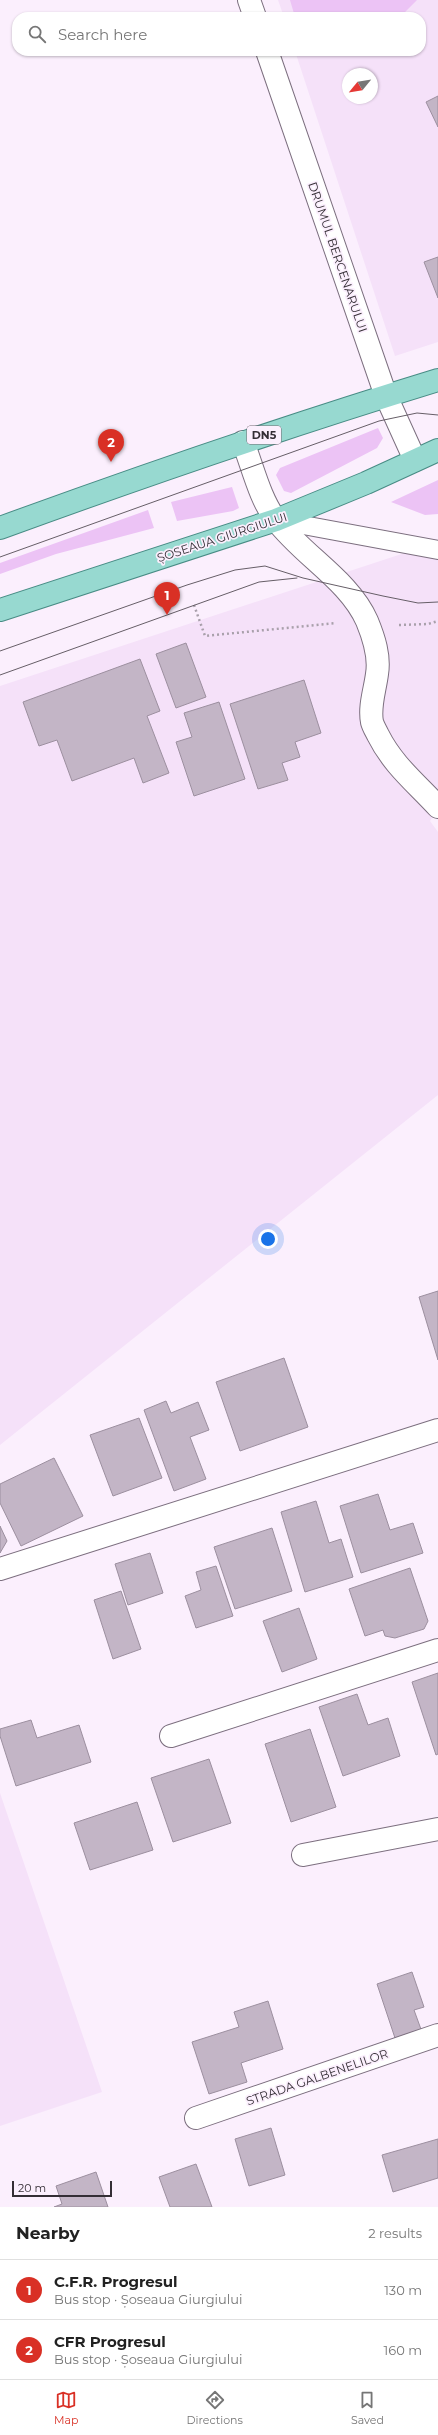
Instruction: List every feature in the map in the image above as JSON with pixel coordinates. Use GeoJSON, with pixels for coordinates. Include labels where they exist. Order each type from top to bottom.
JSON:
{"type":"FeatureCollection","features":[{"type":"Feature","properties":{"kind":"main road","name":"DN5"},"geometry":{"type":"LineString","coordinates":[[0,528],[243,442],[438,380]]}},
{"type":"Feature","properties":{"kind":"main road","name":"ȘOSEAUA GIURGIULUI"},"geometry":{"type":"LineString","coordinates":[[0,610],[276,520],[438,450]]}},
{"type":"Feature","properties":{"kind":"street"},"geometry":{"type":"LineString","coordinates":[[249,0],[253,12]]}},
{"type":"Feature","properties":{"kind":"street","name":"DRUMUL BERCENARULUI"},"geometry":{"type":"LineString","coordinates":[[269,56],[386,396],[415,460]]}},
{"type":"Feature","properties":{"kind":"street"},"geometry":{"type":"LineString","coordinates":[[243,442],[267,504],[276,520],[303,550],[344,587],[366,620],[378,654],[377,673],[372,699],[372,722],[387,754],[402,772],[438,807]]}},
{"type":"Feature","properties":{"kind":"street"},"geometry":{"type":"LineString","coordinates":[[0,1570],[438,1430]]}},
{"type":"Feature","properties":{"kind":"street"},"geometry":{"type":"LineString","coordinates":[[171,1736],[438,1650]]}},
{"type":"Feature","properties":{"kind":"street"},"geometry":{"type":"LineString","coordinates":[[302,1855],[438,1829]]}},
{"type":"Feature","properties":{"kind":"street","name":"STRADA GALBENELILOR"},"geometry":{"type":"LineString","coordinates":[[196,2118],[438,2035]]}},
{"type":"Feature","properties":{"kind":"lane"},"geometry":{"type":"LineString","coordinates":[[408,390],[438,394]]}},
{"type":"Feature","properties":{"kind":"lane"},"geometry":{"type":"LineString","coordinates":[[276,520],[438,550]]}},
{"type":"Feature","properties":{"kind":"path"},"geometry":{"type":"LineString","coordinates":[[194,605],[204,636],[366,620],[402,625],[438,621]]}},
{"type":"Feature","properties":{"kind":"shaded area"},"geometry":{"type":"Polygon","coordinates":[[[278,0],[438,0],[438,342],[395,356],[297,56],[426,56],[426,12],[282,12],[278,0]]]}},
{"type":"Feature","properties":{"kind":"shaded area"},"geometry":{"type":"Polygon","coordinates":[[[290,0],[417,0],[405,12],[294,12],[290,0]]]}},
{"type":"Feature","properties":{"kind":"shaded area"},"geometry":{"type":"Polygon","coordinates":[[[378,428],[383,438],[377,448],[291,493],[284,491],[276,475],[280,468],[378,428]]]}},
{"type":"Feature","properties":{"kind":"shaded area"},"geometry":{"type":"Polygon","coordinates":[[[438,480],[438,514],[425,515],[391,502],[438,480]]]}},
{"type":"Feature","properties":{"kind":"shaded area"},"geometry":{"type":"Polygon","coordinates":[[[232,487],[239,508],[233,511],[177,521],[171,502],[232,487]]]}},
{"type":"Feature","properties":{"kind":"shaded area"},"geometry":{"type":"Polygon","coordinates":[[[148,510],[154,528],[56,554],[0,574],[0,563],[148,510]]]}},
{"type":"Feature","properties":{"kind":"shaded area"},"geometry":{"type":"Polygon","coordinates":[[[438,542],[438,809],[430,821],[438,832],[438,1095],[0,1445],[0,686],[438,542]]]}},
{"type":"Feature","properties":{"kind":"shaded area"},"geometry":{"type":"Polygon","coordinates":[[[0,1793],[102,2092],[0,2126],[0,1793]]]}},
{"type":"Feature","properties":{"kind":"building"},"geometry":{"type":"Polygon","coordinates":[[[438,96],[438,127],[426,102],[438,96]]]}},
{"type":"Feature","properties":{"kind":"building"},"geometry":{"type":"Polygon","coordinates":[[[438,257],[438,298],[424,262],[438,257]]]}},
{"type":"Feature","properties":{"kind":"building"},"geometry":{"type":"Polygon","coordinates":[[[186,643],[206,697],[176,708],[156,654],[186,643]]]}},
{"type":"Feature","properties":{"kind":"building"},"geometry":{"type":"Polygon","coordinates":[[[140,659],[160,711],[147,716],[169,773],[143,783],[134,758],[72,781],[57,740],[39,746],[23,702],[140,659]]]}},
{"type":"Feature","properties":{"kind":"building"},"geometry":{"type":"Polygon","coordinates":[[[304,680],[321,733],[295,742],[300,757],[282,763],[288,780],[258,789],[230,704],[304,680]]]}},
{"type":"Feature","properties":{"kind":"building"},"geometry":{"type":"Polygon","coordinates":[[[219,702],[245,779],[194,796],[176,742],[192,737],[184,713],[219,702]]]}},
{"type":"Feature","properties":{"kind":"building"},"geometry":{"type":"Polygon","coordinates":[[[438,1291],[438,1360],[419,1297],[438,1291]]]}},
{"type":"Feature","properties":{"kind":"building"},"geometry":{"type":"Polygon","coordinates":[[[284,1358],[308,1427],[240,1451],[216,1382],[284,1358]]]}},
{"type":"Feature","properties":{"kind":"building"},"geometry":{"type":"Polygon","coordinates":[[[166,1401],[171,1413],[198,1402],[209,1430],[190,1437],[206,1479],[174,1491],[144,1410],[166,1401]]]}},
{"type":"Feature","properties":{"kind":"building"},"geometry":{"type":"Polygon","coordinates":[[[139,1418],[162,1478],[113,1496],[90,1435],[139,1418]]]}},
{"type":"Feature","properties":{"kind":"building"},"geometry":{"type":"Polygon","coordinates":[[[54,1458],[83,1516],[21,1546],[0,1503],[0,1484],[54,1458]]]}},
{"type":"Feature","properties":{"kind":"building"},"geometry":{"type":"Polygon","coordinates":[[[378,1494],[390,1530],[413,1523],[423,1553],[361,1573],[340,1506],[378,1494]]]}},
{"type":"Feature","properties":{"kind":"building"},"geometry":{"type":"Polygon","coordinates":[[[316,1501],[329,1543],[341,1539],[353,1577],[305,1592],[281,1512],[316,1501]]]}},
{"type":"Feature","properties":{"kind":"building"},"geometry":{"type":"Polygon","coordinates":[[[0,1526],[7,1541],[0,1553],[0,1526]]]}},
{"type":"Feature","properties":{"kind":"building"},"geometry":{"type":"Polygon","coordinates":[[[272,1528],[292,1591],[235,1609],[214,1547],[272,1528]]]}},
{"type":"Feature","properties":{"kind":"building"},"geometry":{"type":"Polygon","coordinates":[[[150,1553],[163,1593],[128,1605],[115,1564],[150,1553]]]}},
{"type":"Feature","properties":{"kind":"building"},"geometry":{"type":"Polygon","coordinates":[[[216,1566],[233,1616],[196,1628],[185,1596],[201,1590],[196,1572],[216,1566]]]}},
{"type":"Feature","properties":{"kind":"building"},"geometry":{"type":"Polygon","coordinates":[[[410,1568],[428,1621],[424,1629],[395,1638],[385,1636],[383,1630],[365,1636],[349,1589],[410,1568]]]}},
{"type":"Feature","properties":{"kind":"building"},"geometry":{"type":"Polygon","coordinates":[[[121,1591],[141,1649],[113,1659],[94,1600],[121,1591]]]}},
{"type":"Feature","properties":{"kind":"building"},"geometry":{"type":"Polygon","coordinates":[[[299,1608],[317,1659],[282,1672],[263,1621],[299,1608]]]}},
{"type":"Feature","properties":{"kind":"building"},"geometry":{"type":"Polygon","coordinates":[[[438,1673],[438,1754],[436,1755],[412,1682],[438,1673]]]}},
{"type":"Feature","properties":{"kind":"building"},"geometry":{"type":"Polygon","coordinates":[[[357,1694],[368,1725],[388,1718],[400,1756],[343,1776],[319,1707],[357,1694]]]}},
{"type":"Feature","properties":{"kind":"building"},"geometry":{"type":"Polygon","coordinates":[[[31,1720],[37,1738],[79,1725],[91,1762],[16,1786],[0,1736],[0,1729],[31,1720]]]}},
{"type":"Feature","properties":{"kind":"building"},"geometry":{"type":"Polygon","coordinates":[[[310,1729],[336,1807],[291,1822],[265,1744],[310,1729]]]}},
{"type":"Feature","properties":{"kind":"building"},"geometry":{"type":"Polygon","coordinates":[[[209,1759],[231,1823],[173,1842],[151,1778],[209,1759]]]}},
{"type":"Feature","properties":{"kind":"building"},"geometry":{"type":"Polygon","coordinates":[[[137,1802],[153,1850],[90,1870],[74,1823],[137,1802]]]}},
{"type":"Feature","properties":{"kind":"building"},"geometry":{"type":"Polygon","coordinates":[[[412,1972],[424,2007],[414,2010],[422,2032],[396,2041],[377,1984],[412,1972]]]}},
{"type":"Feature","properties":{"kind":"building"},"geometry":{"type":"Polygon","coordinates":[[[268,2001],[283,2049],[241,2063],[247,2082],[209,2094],[192,2042],[239,2027],[234,2012],[268,2001]]]}},
{"type":"Feature","properties":{"kind":"building"},"geometry":{"type":"Polygon","coordinates":[[[271,2128],[285,2175],[249,2186],[235,2139],[271,2128]]]}},
{"type":"Feature","properties":{"kind":"building"},"geometry":{"type":"Polygon","coordinates":[[[438,2139],[438,2178],[393,2192],[382,2155],[438,2139]]]}},
{"type":"Feature","properties":{"kind":"building"},"geometry":{"type":"Polygon","coordinates":[[[196,2164],[212,2207],[170,2207],[159,2177],[196,2164]]]}},
{"type":"Feature","properties":{"kind":"building"},"geometry":{"type":"Polygon","coordinates":[[[96,2172],[108,2207],[54,2207],[62,2204],[56,2186],[96,2172]]]}},
{"type":"Feature","properties":{"kind":"tram line"},"geometry":{"type":"LineString","coordinates":[[0,557],[379,421],[417,413],[438,415]]}},
{"type":"Feature","properties":{"kind":"tram line"},"geometry":{"type":"LineString","coordinates":[[0,651],[187,585],[235,570],[265,566],[303,578],[383,596],[418,603],[438,602]]}},
{"type":"Feature","properties":{"kind":"tram line"},"geometry":{"type":"LineString","coordinates":[[0,675],[259,582],[297,578]]}},
{"type":"Feature","properties":{"kind":"place","name":"CFR Progresul"},"geometry":{"type":"Point","coordinates":[111,462]}},
{"type":"Feature","properties":{"kind":"place","name":"C.F.R. Progresul"},"geometry":{"type":"Point","coordinates":[167,615]}}]}
